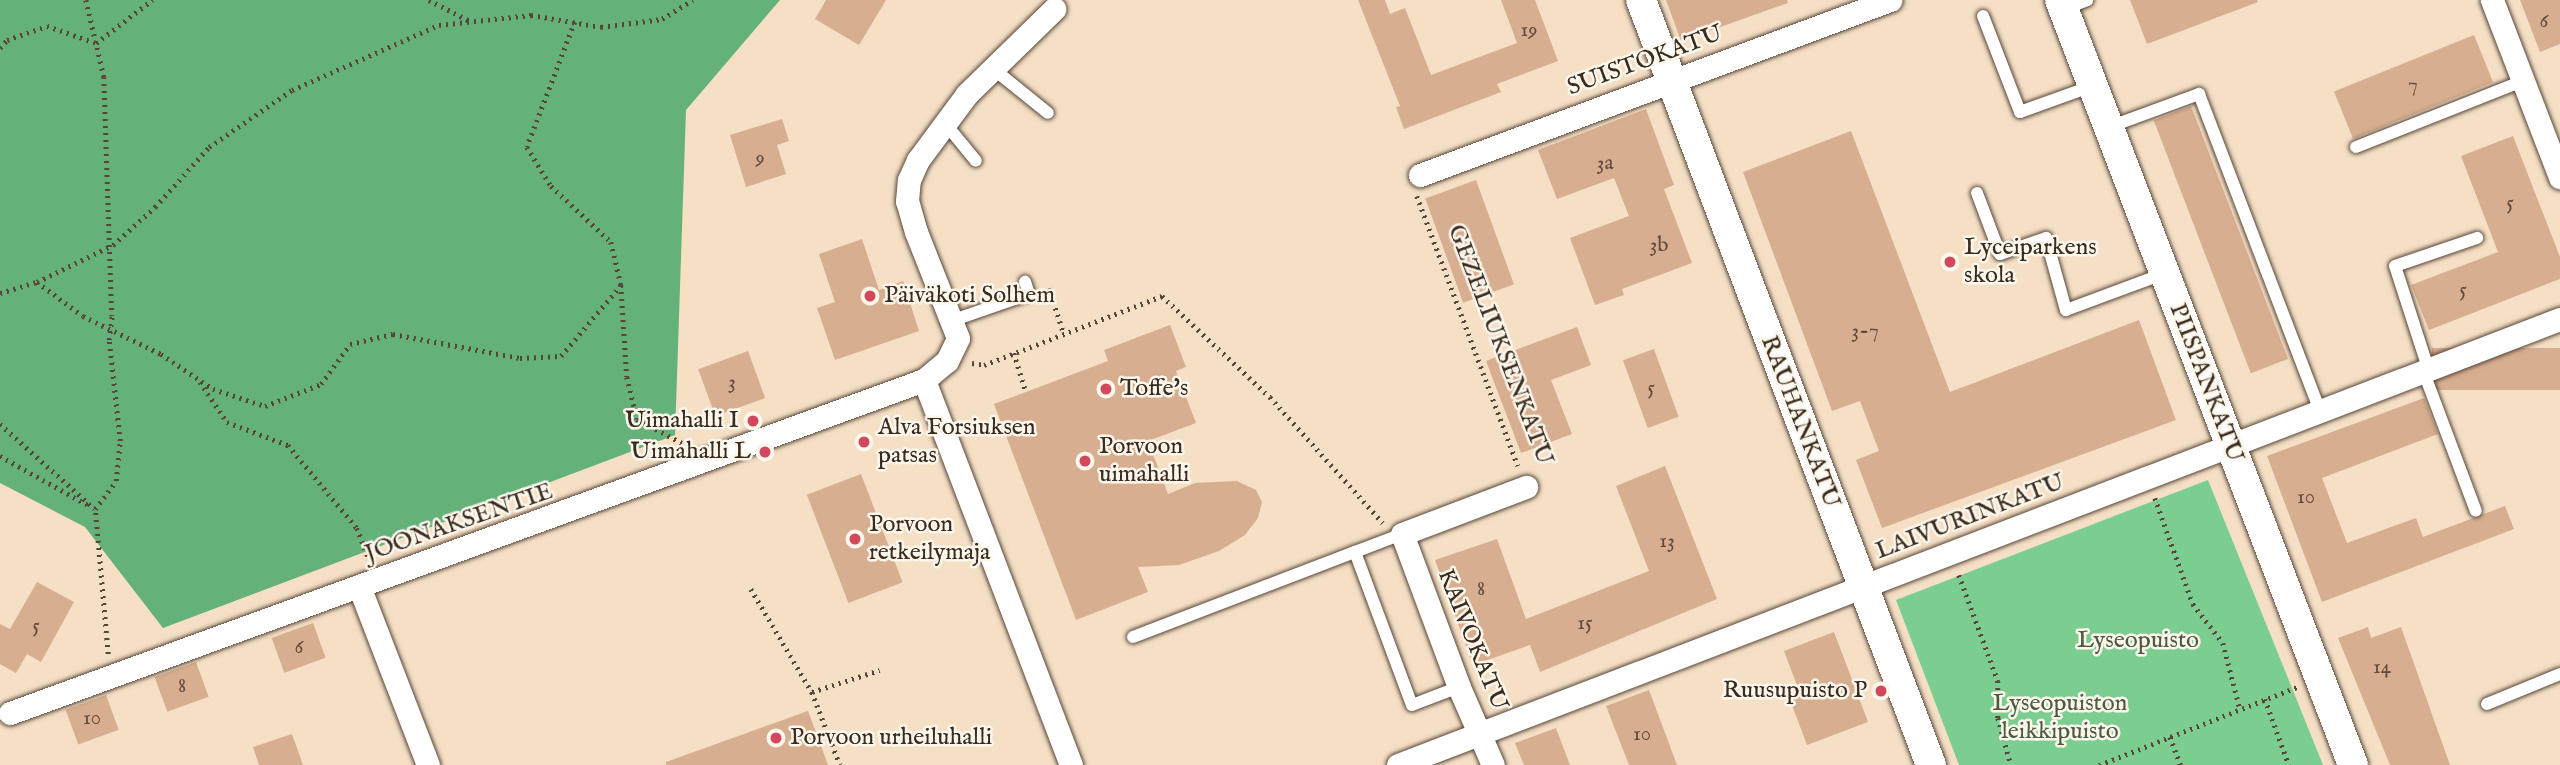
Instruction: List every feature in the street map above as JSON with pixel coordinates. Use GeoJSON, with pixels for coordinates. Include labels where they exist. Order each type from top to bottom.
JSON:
{"type":"FeatureCollection","features":[{"type":"Feature","properties":{"kind":"street","name":"RAUHANKATU"},"geometry":{"type":"LineString","coordinates":[[1641,0],[1669,80],[1931,765]]}},
{"type":"Feature","properties":{"kind":"street","name":"SUISTOKATU"},"geometry":{"type":"LineString","coordinates":[[1420,175],[1669,80],[1890,0]]}},
{"type":"Feature","properties":{"kind":"street"},"geometry":{"type":"LineString","coordinates":[[2492,0],[2560,177]]}},
{"type":"Feature","properties":{"kind":"street","name":"PIISPANKATU"},"geometry":{"type":"LineString","coordinates":[[2070,3],[2092,86],[2107,127],[2353,765]]}},
{"type":"Feature","properties":{"kind":"street"},"geometry":{"type":"LineString","coordinates":[[947,361],[958,338],[907,201],[918,159],[944,122],[991,67],[1054,9]]}},
{"type":"Feature","properties":{"kind":"street","name":"LAIVURINKATU"},"geometry":{"type":"LineString","coordinates":[[1398,765],[2560,319]]}},
{"type":"Feature","properties":{"kind":"street","name":"JOONAKSENTIE"},"geometry":{"type":"LineString","coordinates":[[3,717],[114,678],[358,577],[924,380],[947,361]]}},
{"type":"Feature","properties":{"kind":"street"},"geometry":{"type":"LineString","coordinates":[[924,380],[1071,765]]}},
{"type":"Feature","properties":{"kind":"street","name":"GEZELIUKSENKATU"},"geometry":{"type":"LineString","coordinates":[[1402,534],[1526,487]]}},
{"type":"Feature","properties":{"kind":"street","name":"KAIVOKATU"},"geometry":{"type":"LineString","coordinates":[[1402,534],[1458,687],[1493,765]]}},
{"type":"Feature","properties":{"kind":"street"},"geometry":{"type":"LineString","coordinates":[[358,577],[428,765]]}},
{"type":"Feature","properties":{"kind":"lane"},"geometry":{"type":"LineString","coordinates":[[1983,16],[2020,112],[2092,86]]}},
{"type":"Feature","properties":{"kind":"lane"},"geometry":{"type":"LineString","coordinates":[[991,67],[1048,113]]}},
{"type":"Feature","properties":{"kind":"lane"},"geometry":{"type":"LineString","coordinates":[[2356,147],[2523,81]]}},
{"type":"Feature","properties":{"kind":"lane"},"geometry":{"type":"LineString","coordinates":[[2107,127],[2199,94],[2320,413]]}},
{"type":"Feature","properties":{"kind":"lane"},"geometry":{"type":"LineString","coordinates":[[944,122],[976,160]]}},
{"type":"Feature","properties":{"kind":"lane"},"geometry":{"type":"LineString","coordinates":[[1977,193],[2000,254],[2046,238],[2066,310],[2163,274]]}},
{"type":"Feature","properties":{"kind":"lane"},"geometry":{"type":"LineString","coordinates":[[2476,511],[2426,372],[2395,266],[2477,239]]}},
{"type":"Feature","properties":{"kind":"lane"},"geometry":{"type":"LineString","coordinates":[[951,321],[1029,294],[1025,282]]}},
{"type":"Feature","properties":{"kind":"lane"},"geometry":{"type":"LineString","coordinates":[[1133,637],[1402,534]]}},
{"type":"Feature","properties":{"kind":"lane"},"geometry":{"type":"LineString","coordinates":[[1354,552],[1412,705],[1458,687]]}},
{"type":"Feature","properties":{"kind":"lane"},"geometry":{"type":"LineString","coordinates":[[2487,704],[2560,674]]}},
{"type":"Feature","properties":{"kind":"path"},"geometry":{"type":"LineString","coordinates":[[86,0],[104,77],[113,245],[109,340],[120,441],[116,481],[95,509]]}},
{"type":"Feature","properties":{"kind":"path"},"geometry":{"type":"LineString","coordinates":[[96,43],[152,0]]}},
{"type":"Feature","properties":{"kind":"path"},"geometry":{"type":"LineString","coordinates":[[429,0],[470,21]]}},
{"type":"Feature","properties":{"kind":"path"},"geometry":{"type":"LineString","coordinates":[[0,293],[37,282],[113,245],[155,207],[209,146],[292,90],[439,24],[531,15],[601,27],[662,19],[693,0]]}},
{"type":"Feature","properties":{"kind":"path"},"geometry":{"type":"LineString","coordinates":[[575,22],[527,147],[551,186],[611,242],[621,285],[627,377],[637,419],[686,445],[673,450]]}},
{"type":"Feature","properties":{"kind":"path"},"geometry":{"type":"LineString","coordinates":[[0,48],[7,40],[47,26],[96,43]]}},
{"type":"Feature","properties":{"kind":"path","name":"GEZELIUKSENKATU"},"geometry":{"type":"LineString","coordinates":[[1420,175],[1417,199],[1526,487]]}},
{"type":"Feature","properties":{"kind":"path"},"geometry":{"type":"LineString","coordinates":[[1045,275],[1064,334]]}},
{"type":"Feature","properties":{"kind":"path"},"geometry":{"type":"LineString","coordinates":[[37,282],[83,316],[161,354],[213,388],[265,405],[321,384],[350,344],[393,334],[520,358],[561,356],[621,285]]}},
{"type":"Feature","properties":{"kind":"path"},"geometry":{"type":"LineString","coordinates":[[947,361],[984,365],[1162,296],[1270,397],[1384,524],[1402,534]]}},
{"type":"Feature","properties":{"kind":"path"},"geometry":{"type":"LineString","coordinates":[[1014,353],[1026,392]]}},
{"type":"Feature","properties":{"kind":"path"},"geometry":{"type":"LineString","coordinates":[[198,379],[227,422],[288,445],[357,528],[370,563]]}},
{"type":"Feature","properties":{"kind":"path"},"geometry":{"type":"LineString","coordinates":[[0,424],[95,509],[114,678]]}},
{"type":"Feature","properties":{"kind":"path"},"geometry":{"type":"LineString","coordinates":[[0,456],[95,509]]}},
{"type":"Feature","properties":{"kind":"path"},"geometry":{"type":"LineString","coordinates":[[2154,495],[2193,604],[2223,643],[2240,709]]}},
{"type":"Feature","properties":{"kind":"path"},"geometry":{"type":"LineString","coordinates":[[358,577],[370,563],[383,558]]}},
{"type":"Feature","properties":{"kind":"path"},"geometry":{"type":"LineString","coordinates":[[1957,570],[1998,681],[1998,718],[2011,765]]}},
{"type":"Feature","properties":{"kind":"path"},"geometry":{"type":"LineString","coordinates":[[751,589],[813,692],[840,765]]}},
{"type":"Feature","properties":{"kind":"path"},"geometry":{"type":"LineString","coordinates":[[813,692],[880,670]]}},
{"type":"Feature","properties":{"kind":"path"},"geometry":{"type":"LineString","coordinates":[[2099,765],[2270,695]]}},
{"type":"Feature","properties":{"kind":"path"},"geometry":{"type":"LineString","coordinates":[[2264,699],[2289,765]]}},
{"type":"Feature","properties":{"kind":"path"},"geometry":{"type":"LineString","coordinates":[[2170,737],[2181,765]]}},
{"type":"Feature","properties":{"kind":"green space"},"geometry":{"type":"Polygon","coordinates":[[[0,0],[780,0],[686,110],[675,435],[163,628],[85,527],[0,483],[0,0]]]}},
{"type":"Feature","properties":{"kind":"green space","name":"Lyseopuisto"},"geometry":{"type":"Polygon","coordinates":[[[2208,480],[2323,765],[1959,765],[1896,600],[2208,480]]]}},
{"type":"Feature","properties":{"kind":"building"},"geometry":{"type":"Polygon","coordinates":[[[826,0],[886,0],[859,45],[815,19],[826,0]]]}},
{"type":"Feature","properties":{"kind":"building"},"geometry":{"type":"Polygon","coordinates":[[[1358,0],[1385,0],[1390,14],[1405,8],[1431,75],[1517,43],[1501,0],[1535,0],[1558,61],[1497,84],[1501,92],[1404,129],[1396,107],[1400,106],[1358,0]]]}},
{"type":"Feature","properties":{"kind":"building"},"geometry":{"type":"Polygon","coordinates":[[[1666,0],[1787,0],[1788,3],[1681,41],[1666,0]]]}},
{"type":"Feature","properties":{"kind":"building"},"geometry":{"type":"Polygon","coordinates":[[[2130,0],[2257,0],[2258,2],[2147,44],[2130,0]]]}},
{"type":"Feature","properties":{"kind":"building"},"geometry":{"type":"Polygon","coordinates":[[[2520,0],[2560,0],[2560,44],[2540,52],[2520,0]]]}},
{"type":"Feature","properties":{"kind":"building"},"geometry":{"type":"Polygon","coordinates":[[[2474,35],[2493,82],[2353,139],[2334,92],[2474,35]]]}},
{"type":"Feature","properties":{"kind":"building"},"geometry":{"type":"Polygon","coordinates":[[[2191,106],[2288,359],[2251,373],[2154,120],[2191,106]]]}},
{"type":"Feature","properties":{"kind":"building"},"geometry":{"type":"Polygon","coordinates":[[[1646,109],[1674,185],[1664,189],[1692,263],[1622,289],[1624,295],[1595,305],[1570,238],[1629,216],[1614,178],[1557,199],[1538,150],[1646,109]]]}},
{"type":"Feature","properties":{"kind":"building"},"geometry":{"type":"Polygon","coordinates":[[[782,119],[789,141],[777,145],[786,174],[746,187],[730,135],[782,119]]]}},
{"type":"Feature","properties":{"kind":"building"},"geometry":{"type":"Polygon","coordinates":[[[1851,131],[1950,392],[2139,320],[2176,420],[1882,528],[1856,460],[1879,451],[1860,401],[1832,411],[1743,172],[1851,131]]]}},
{"type":"Feature","properties":{"kind":"building"},"geometry":{"type":"Polygon","coordinates":[[[2513,136],[2560,257],[2560,279],[2429,330],[2411,285],[2498,252],[2461,156],[2513,136]]]}},
{"type":"Feature","properties":{"kind":"building"},"geometry":{"type":"Polygon","coordinates":[[[1476,180],[1514,284],[1463,303],[1425,198],[1476,180]]]}},
{"type":"Feature","properties":{"kind":"building","name":"Päiväkoti Solhem"},"geometry":{"type":"Polygon","coordinates":[[[862,239],[879,290],[903,281],[919,331],[835,360],[817,308],[835,302],[819,254],[862,239]]]}},
{"type":"Feature","properties":{"kind":"building","name":"Porvoon uimahalli"},"geometry":{"type":"Polygon","coordinates":[[[1170,325],[1186,367],[1176,371],[1196,423],[1148,441],[1168,494],[1195,483],[1237,481],[1256,490],[1262,502],[1258,518],[1245,535],[1219,551],[1179,565],[1138,567],[1148,592],[1076,620],[994,404],[1108,361],[1104,350],[1170,325]]]}},
{"type":"Feature","properties":{"kind":"building"},"geometry":{"type":"Polygon","coordinates":[[[1577,327],[1591,365],[1551,380],[1572,434],[1521,453],[1486,361],[1577,327]]]}},
{"type":"Feature","properties":{"kind":"building"},"geometry":{"type":"Polygon","coordinates":[[[2432,348],[2560,348],[2560,390],[2432,390],[2432,348]]]}},
{"type":"Feature","properties":{"kind":"building"},"geometry":{"type":"Polygon","coordinates":[[[1654,349],[1679,417],[1648,428],[1623,360],[1654,349]]]}},
{"type":"Feature","properties":{"kind":"building"},"geometry":{"type":"Polygon","coordinates":[[[748,351],[765,398],[715,416],[698,369],[748,351]]]}},
{"type":"Feature","properties":{"kind":"building"},"geometry":{"type":"Polygon","coordinates":[[[2424,398],[2438,434],[2322,478],[2347,543],[2416,518],[2423,537],[2505,506],[2514,529],[2322,602],[2267,456],[2424,398]]]}},
{"type":"Feature","properties":{"kind":"building"},"geometry":{"type":"Polygon","coordinates":[[[1665,466],[1717,599],[1540,672],[1530,645],[1473,665],[1435,560],[1497,539],[1526,619],[1649,571],[1616,486],[1665,466]]]}},
{"type":"Feature","properties":{"kind":"building","name":"Porvoon retkeilymaja"},"geometry":{"type":"Polygon","coordinates":[[[861,474],[903,582],[848,603],[807,495],[861,474]]]}},
{"type":"Feature","properties":{"kind":"building"},"geometry":{"type":"Polygon","coordinates":[[[37,582],[74,602],[41,662],[27,654],[16,673],[0,664],[0,624],[10,629],[37,582]]]}},
{"type":"Feature","properties":{"kind":"building"},"geometry":{"type":"Polygon","coordinates":[[[313,623],[326,658],[284,673],[272,638],[313,623]]]}},
{"type":"Feature","properties":{"kind":"building"},"geometry":{"type":"Polygon","coordinates":[[[2368,627],[2371,638],[2401,627],[2450,765],[2390,765],[2338,638],[2368,627]]]}},
{"type":"Feature","properties":{"kind":"building"},"geometry":{"type":"Polygon","coordinates":[[[1834,632],[1868,722],[1807,745],[1787,692],[1798,688],[1784,651],[1834,632]]]}},
{"type":"Feature","properties":{"kind":"building"},"geometry":{"type":"Polygon","coordinates":[[[196,662],[209,697],[167,712],[155,677],[196,662]]]}},
{"type":"Feature","properties":{"kind":"building"},"geometry":{"type":"Polygon","coordinates":[[[1649,690],[1677,765],[1629,765],[1606,706],[1649,690]]]}},
{"type":"Feature","properties":{"kind":"building"},"geometry":{"type":"Polygon","coordinates":[[[106,695],[119,730],[78,744],[66,710],[106,695]]]}},
{"type":"Feature","properties":{"kind":"building","name":"Porvoon urheiluhalli"},"geometry":{"type":"Polygon","coordinates":[[[808,711],[828,765],[666,765],[666,762],[808,711]]]}},
{"type":"Feature","properties":{"kind":"building"},"geometry":{"type":"Polygon","coordinates":[[[1556,728],[1570,765],[1524,765],[1515,743],[1556,728]]]}},
{"type":"Feature","properties":{"kind":"building"},"geometry":{"type":"Polygon","coordinates":[[[292,734],[303,765],[259,765],[253,747],[292,734]]]}},
{"type":"Feature","properties":{"kind":"place","name":"Lyceiparkens skola"},"geometry":{"type":"Point","coordinates":[1950,262]}},
{"type":"Feature","properties":{"kind":"place","name":"Päiväkoti Solhem"},"geometry":{"type":"Point","coordinates":[870,296]}},
{"type":"Feature","properties":{"kind":"place","name":"Toffe's"},"geometry":{"type":"Point","coordinates":[1106,389]}},
{"type":"Feature","properties":{"kind":"place","name":"Uimahalli I"},"geometry":{"type":"Point","coordinates":[753,421]}},
{"type":"Feature","properties":{"kind":"place","name":"Alva Forsiuksen patsas"},"geometry":{"type":"Point","coordinates":[864,442]}},
{"type":"Feature","properties":{"kind":"place","name":"Uimahalli L"},"geometry":{"type":"Point","coordinates":[765,452]}},
{"type":"Feature","properties":{"kind":"place","name":"Porvoon uimahalli"},"geometry":{"type":"Point","coordinates":[1085,461]}},
{"type":"Feature","properties":{"kind":"place","name":"Porvoon retkeilymaja"},"geometry":{"type":"Point","coordinates":[855,539]}},
{"type":"Feature","properties":{"kind":"place","name":"Ruusupuisto P"},"geometry":{"type":"Point","coordinates":[1881,691]}},
{"type":"Feature","properties":{"kind":"place","name":"Porvoon urheiluhalli"},"geometry":{"type":"Point","coordinates":[776,738]}},
{"type":"Feature","properties":{"kind":"park label","name":"Lyseopuiston leikkipuisto"},"geometry":{"type":"Point","coordinates":[2060,718]}}]}
